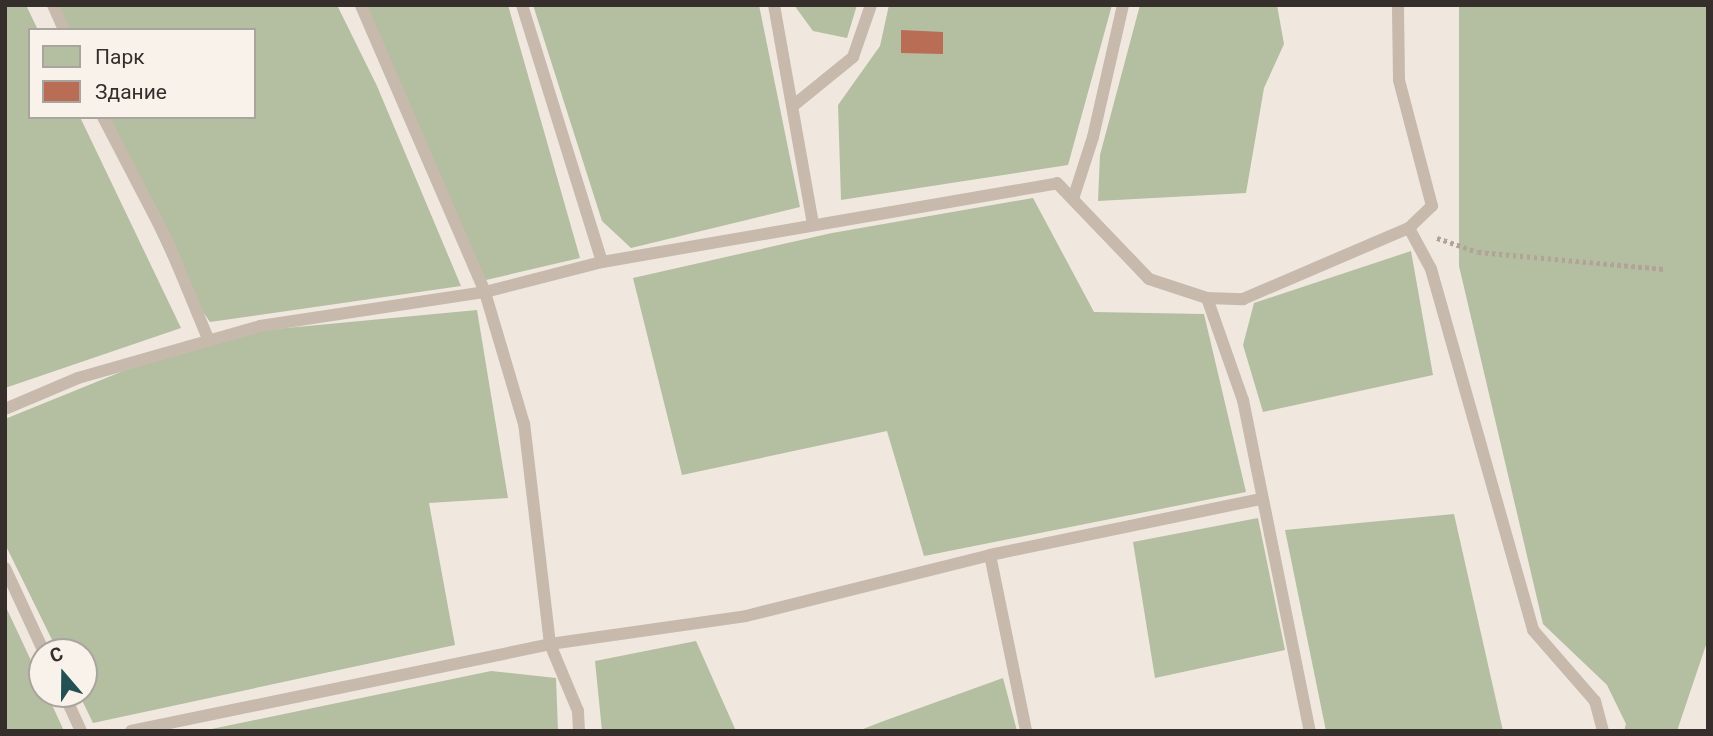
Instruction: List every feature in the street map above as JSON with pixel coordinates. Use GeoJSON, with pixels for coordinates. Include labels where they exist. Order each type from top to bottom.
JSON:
{"type":"FeatureCollection","features":[{"type":"Feature","properties":{"kind":"lane"},"geometry":{"type":"LineString","coordinates":[[53,5],[63,28]]}},
{"type":"Feature","properties":{"kind":"lane"},"geometry":{"type":"LineString","coordinates":[[361,5],[485,292],[524,424],[550,644],[578,711],[579,731]]}},
{"type":"Feature","properties":{"kind":"lane"},"geometry":{"type":"LineString","coordinates":[[522,5],[602,262]]}},
{"type":"Feature","properties":{"kind":"lane"},"geometry":{"type":"LineString","coordinates":[[774,5],[794,104],[813,223]]}},
{"type":"Feature","properties":{"kind":"lane"},"geometry":{"type":"LineString","coordinates":[[794,104],[853,57],[871,5]]}},
{"type":"Feature","properties":{"kind":"lane"},"geometry":{"type":"LineString","coordinates":[[1073,199],[1093,137],[1123,5]]}},
{"type":"Feature","properties":{"kind":"lane"},"geometry":{"type":"LineString","coordinates":[[5,409],[78,378],[260,326],[485,292],[602,262],[813,223],[1058,183],[1149,279],[1207,298],[1243,299],[1409,228],[1432,206],[1399,80],[1398,5]]}},
{"type":"Feature","properties":{"kind":"lane"},"geometry":{"type":"LineString","coordinates":[[104,119],[168,242],[209,341]]}},
{"type":"Feature","properties":{"kind":"lane"},"geometry":{"type":"LineString","coordinates":[[1409,228],[1431,269],[1533,630],[1595,701],[1603,731]]}},
{"type":"Feature","properties":{"kind":"lane"},"geometry":{"type":"LineString","coordinates":[[1207,298],[1243,400],[1310,731]]}},
{"type":"Feature","properties":{"kind":"lane"},"geometry":{"type":"LineString","coordinates":[[131,731],[550,644],[746,616],[990,555],[1261,499]]}},
{"type":"Feature","properties":{"kind":"lane"},"geometry":{"type":"LineString","coordinates":[[990,555],[1026,731]]}},
{"type":"Feature","properties":{"kind":"lane"},"geometry":{"type":"LineString","coordinates":[[5,568],[38,638]]}},
{"type":"Feature","properties":{"kind":"lane"},"geometry":{"type":"LineString","coordinates":[[70,708],[81,731]]}},
{"type":"Feature","properties":{"kind":"path"},"geometry":{"type":"LineString","coordinates":[[1409,228],[1478,252],[1664,269]]}},
{"type":"Feature","properties":{"kind":"green space"},"geometry":{"type":"Polygon","coordinates":[[[5,5],[26,5],[37,28],[28,28],[28,119],[81,119],[181,328],[5,388],[5,5]]]}},
{"type":"Feature","properties":{"kind":"green space"},"geometry":{"type":"Polygon","coordinates":[[[51,5],[337,5],[377,86],[461,286],[210,322],[174,271],[104,119],[256,119],[256,28],[61,28],[51,5]]]}},
{"type":"Feature","properties":{"kind":"green space"},"geometry":{"type":"Polygon","coordinates":[[[361,5],[508,5],[580,258],[486,280],[361,5]]]}},
{"type":"Feature","properties":{"kind":"green space"},"geometry":{"type":"Polygon","coordinates":[[[533,5],[759,5],[800,207],[631,248],[602,221],[533,5]]]}},
{"type":"Feature","properties":{"kind":"green space"},"geometry":{"type":"Polygon","coordinates":[[[794,5],[857,5],[847,38],[813,31],[794,5]]]}},
{"type":"Feature","properties":{"kind":"green space"},"geometry":{"type":"Polygon","coordinates":[[[889,5],[1112,5],[1068,165],[841,200],[838,105],[880,46],[889,5]]]}},
{"type":"Feature","properties":{"kind":"green space"},"geometry":{"type":"Polygon","coordinates":[[[1140,5],[1277,5],[1284,44],[1264,88],[1246,193],[1098,201],[1100,155],[1140,5]]]}},
{"type":"Feature","properties":{"kind":"green space"},"geometry":{"type":"Polygon","coordinates":[[[1459,5],[1708,5],[1708,639],[1677,731],[1624,731],[1626,724],[1607,685],[1543,624],[1459,266],[1459,5]]]}},
{"type":"Feature","properties":{"kind":"green space"},"geometry":{"type":"Polygon","coordinates":[[[1033,198],[1094,312],[1204,314],[1246,492],[924,556],[887,431],[682,475],[633,278],[832,233],[1033,198]]]}},
{"type":"Feature","properties":{"kind":"green space"},"geometry":{"type":"Polygon","coordinates":[[[1411,251],[1433,375],[1263,412],[1243,345],[1254,303],[1411,251]]]}},
{"type":"Feature","properties":{"kind":"green space"},"geometry":{"type":"Polygon","coordinates":[[[477,310],[508,498],[429,503],[455,645],[93,723],[86,708],[98,708],[98,638],[51,638],[5,544],[5,419],[212,335],[477,310]]]}},
{"type":"Feature","properties":{"kind":"green space"},"geometry":{"type":"Polygon","coordinates":[[[1454,514],[1503,731],[1326,731],[1285,530],[1454,514]]]}},
{"type":"Feature","properties":{"kind":"green space"},"geometry":{"type":"Polygon","coordinates":[[[1258,518],[1285,650],[1155,678],[1133,542],[1258,518]]]}},
{"type":"Feature","properties":{"kind":"green space"},"geometry":{"type":"Polygon","coordinates":[[[5,605],[28,654],[28,708],[53,708],[64,731],[5,731],[5,605]]]}},
{"type":"Feature","properties":{"kind":"green space"},"geometry":{"type":"Polygon","coordinates":[[[696,641],[736,731],[602,731],[595,661],[696,641]]]}},
{"type":"Feature","properties":{"kind":"green space"},"geometry":{"type":"Polygon","coordinates":[[[491,671],[556,678],[558,731],[202,731],[491,671]]]}},
{"type":"Feature","properties":{"kind":"green space"},"geometry":{"type":"Polygon","coordinates":[[[1003,678],[1017,731],[858,731],[881,722],[1003,678]]]}},
{"type":"Feature","properties":{"kind":"building"},"geometry":{"type":"Polygon","coordinates":[[[901,30],[943,32],[943,54],[901,53],[901,30]]]}}]}
